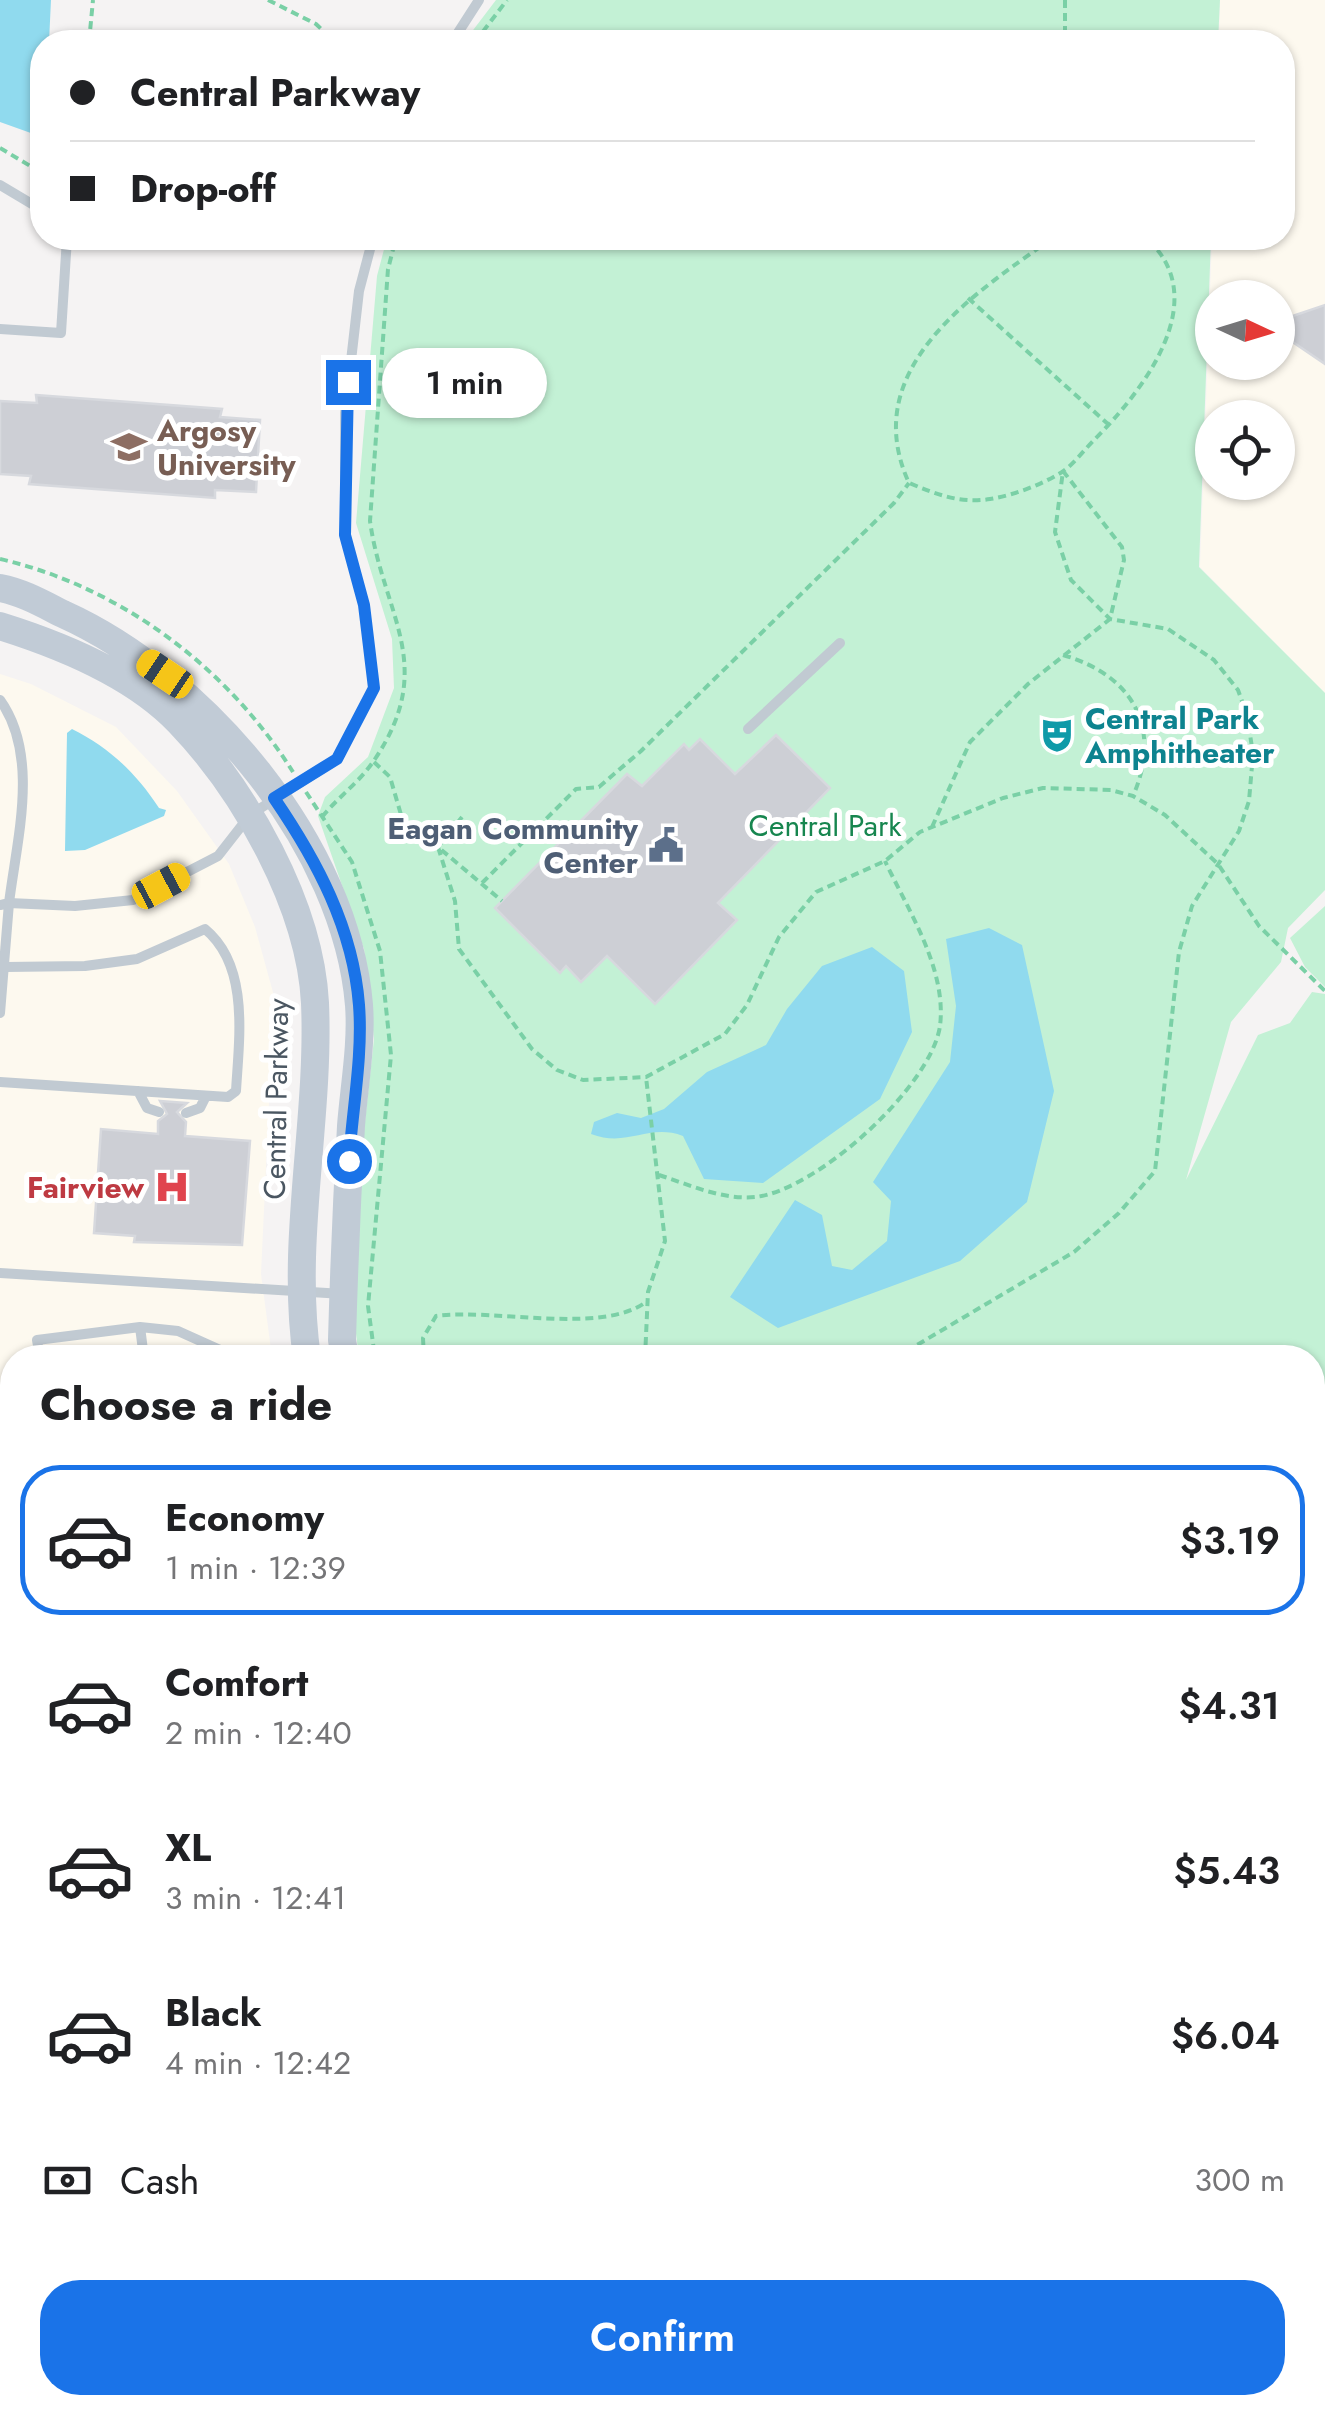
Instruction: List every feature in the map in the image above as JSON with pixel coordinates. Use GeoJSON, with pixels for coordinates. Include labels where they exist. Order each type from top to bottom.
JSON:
{"type":"FeatureCollection","features":[{"type":"Feature","properties":{"kind":"street"},"geometry":{"type":"LineString","coordinates":[[0,588],[104,632],[165,674],[244,754],[304,841],[340,915],[359,1006],[343,1294],[345,1345]]}},
{"type":"Feature","properties":{"kind":"street","name":"Central Parkway"},"geometry":{"type":"LineString","coordinates":[[0,626],[113,672],[178,720],[250,815],[294,905],[315,999],[314,1086],[300,1295],[306,1345]]}},
{"type":"Feature","properties":{"kind":"street"},"geometry":{"type":"LineString","coordinates":[[0,2165],[0,2176]]}},
{"type":"Feature","properties":{"kind":"lane"},"geometry":{"type":"LineString","coordinates":[[460,30],[479,0]]}},
{"type":"Feature","properties":{"kind":"lane"},"geometry":{"type":"LineString","coordinates":[[0,185],[30,203]]}},
{"type":"Feature","properties":{"kind":"lane"},"geometry":{"type":"LineString","coordinates":[[0,329],[61,333],[66,250]]}},
{"type":"Feature","properties":{"kind":"lane"},"geometry":{"type":"LineString","coordinates":[[5,904],[75,906],[133,900],[218,856],[250,815],[337,759],[374,688],[364,605],[345,535],[345,412],[358,291],[369,250]]}},
{"type":"Feature","properties":{"kind":"lane"},"geometry":{"type":"LineString","coordinates":[[748,729],[840,643]]}},
{"type":"Feature","properties":{"kind":"lane"},"geometry":{"type":"LineString","coordinates":[[0,700],[21,738],[22,800],[5,904],[6,966],[0,1013]]}},
{"type":"Feature","properties":{"kind":"lane"},"geometry":{"type":"LineString","coordinates":[[0,1082],[228,1097],[236,1091],[241,1027],[223,944],[205,929],[137,959],[85,966],[6,966]]}},
{"type":"Feature","properties":{"kind":"lane"},"geometry":{"type":"LineString","coordinates":[[138,1091],[147,1108],[159,1112]]}},
{"type":"Feature","properties":{"kind":"lane"},"geometry":{"type":"LineString","coordinates":[[186,1113],[200,1108],[206,1096]]}},
{"type":"Feature","properties":{"kind":"lane"},"geometry":{"type":"LineString","coordinates":[[0,1273],[300,1295],[343,1294]]}},
{"type":"Feature","properties":{"kind":"lane"},"geometry":{"type":"LineString","coordinates":[[38,1345],[37,1340],[140,1328],[178,1330],[210,1345]]}},
{"type":"Feature","properties":{"kind":"lane"},"geometry":{"type":"LineString","coordinates":[[140,1328],[142,1345]]}},
{"type":"Feature","properties":{"kind":"path"},"geometry":{"type":"LineString","coordinates":[[90,30],[92,0]]}},
{"type":"Feature","properties":{"kind":"path"},"geometry":{"type":"LineString","coordinates":[[268,0],[322,30]]}},
{"type":"Feature","properties":{"kind":"path"},"geometry":{"type":"LineString","coordinates":[[484,30],[507,0]]}},
{"type":"Feature","properties":{"kind":"path"},"geometry":{"type":"LineString","coordinates":[[1065,0],[1066,30]]}},
{"type":"Feature","properties":{"kind":"path"},"geometry":{"type":"LineString","coordinates":[[0,148],[30,166]]}},
{"type":"Feature","properties":{"kind":"path"},"geometry":{"type":"LineString","coordinates":[[322,817],[374,762],[388,739],[406,688],[403,636],[374,547],[370,521],[388,269],[393,250]]}},
{"type":"Feature","properties":{"kind":"path"},"geometry":{"type":"LineString","coordinates":[[909,482],[895,438],[902,390],[928,341],[968,298],[1036,250]]}},
{"type":"Feature","properties":{"kind":"path"},"geometry":{"type":"LineString","coordinates":[[909,482],[948,498],[989,500],[1020,492],[1063,472],[1109,426],[1158,362],[1173,318],[1173,283],[1160,250]]}},
{"type":"Feature","properties":{"kind":"path"},"geometry":{"type":"LineString","coordinates":[[968,298],[1109,426]]}},
{"type":"Feature","properties":{"kind":"path"},"geometry":{"type":"LineString","coordinates":[[917,1345],[1074,1252],[1119,1214],[1155,1170],[1179,952],[1192,906],[1238,831],[1249,801],[1253,754],[1238,690],[1214,660],[1192,641],[1143,622],[1110,619],[1072,580],[1060,551],[1056,508],[1063,472]]}},
{"type":"Feature","properties":{"kind":"path"},"geometry":{"type":"LineString","coordinates":[[932,827],[970,742],[1063,655],[1110,619],[1124,560],[1122,547],[1063,472]]}},
{"type":"Feature","properties":{"kind":"path"},"geometry":{"type":"LineString","coordinates":[[482,883],[576,788],[599,786],[641,751],[894,503],[909,482]]}},
{"type":"Feature","properties":{"kind":"path"},"geometry":{"type":"LineString","coordinates":[[1063,655],[1098,665],[1120,682],[1133,704],[1144,758],[1133,796]]}},
{"type":"Feature","properties":{"kind":"path"},"geometry":{"type":"LineString","coordinates":[[374,762],[390,777],[404,824],[502,901]]}},
{"type":"Feature","properties":{"kind":"path"},"geometry":{"type":"LineString","coordinates":[[438,847],[455,902],[460,949],[532,1049],[557,1070],[583,1080],[646,1077],[725,1034],[747,1004],[779,937],[808,900],[885,861],[932,827],[1003,798],[1043,788],[1111,790],[1133,796],[1165,816],[1218,864],[1260,926],[1325,991]]}},
{"type":"Feature","properties":{"kind":"path"},"geometry":{"type":"LineString","coordinates":[[438,847],[462,817]]}},
{"type":"Feature","properties":{"kind":"path"},"geometry":{"type":"LineString","coordinates":[[659,1175],[730,1198],[760,1197],[790,1186],[876,1124],[913,1084],[934,1052],[940,1005],[932,963],[885,861]]}},
{"type":"Feature","properties":{"kind":"path"},"geometry":{"type":"LineString","coordinates":[[645,1345],[646,1302],[665,1242],[646,1077]]}},
{"type":"Feature","properties":{"kind":"path"},"geometry":{"type":"LineString","coordinates":[[424,1345],[436,1316],[467,1312],[631,1313],[646,1302]]}},
{"type":"Feature","properties":{"kind":"shaded area"},"geometry":{"type":"Polygon","coordinates":[[[1220,0],[1325,0],[1325,693],[1200,567],[1202,500],[1295,500],[1295,400],[1206,400],[1207,380],[1295,380],[1295,280],[1210,280],[1212,250],[1295,250],[1295,30],[1219,30],[1220,0]]]}},
{"type":"Feature","properties":{"kind":"shaded area"},"geometry":{"type":"Polygon","coordinates":[[[0,674],[31,684],[116,727],[177,791],[229,864],[255,927],[274,996],[261,1274],[270,1345],[0,1345],[0,674]]]}},
{"type":"Feature","properties":{"kind":"green space"},"geometry":{"type":"Polygon","coordinates":[[[496,0],[1220,0],[1219,30],[473,30],[496,0]]]}},
{"type":"Feature","properties":{"kind":"green space","name":"Central Park"},"geometry":{"type":"Polygon","coordinates":[[[384,250],[1211,250],[1209,280],[1195,280],[1195,380],[1206,380],[1205,400],[1195,400],[1195,500],[1201,500],[1199,567],[1325,693],[1325,890],[1288,928],[1281,962],[1231,1022],[1186,1180],[1258,1035],[1290,1023],[1312,992],[1325,994],[1325,1345],[357,1345],[352,1303],[358,1185],[374,1039],[364,949],[318,816],[325,797],[368,757],[394,688],[392,639],[356,523],[377,276],[384,250]]]}},
{"type":"Feature","properties":{"kind":"green space"},"geometry":{"type":"Polygon","coordinates":[[[1325,906],[1325,987],[1305,967],[1290,938],[1325,906]]]}},
{"type":"Feature","properties":{"kind":"water"},"geometry":{"type":"Polygon","coordinates":[[[0,0],[51,0],[50,30],[30,30],[30,133],[0,122],[0,0]]]}},
{"type":"Feature","properties":{"kind":"water"},"geometry":{"type":"Polygon","coordinates":[[[72,729],[121,762],[159,808],[166,810],[164,816],[85,850],[65,851],[67,733],[72,729]]]}},
{"type":"Feature","properties":{"kind":"water"},"geometry":{"type":"Polygon","coordinates":[[[989,928],[1022,945],[1054,1091],[1027,1202],[960,1261],[778,1328],[730,1297],[795,1200],[822,1215],[832,1266],[852,1270],[887,1241],[891,1201],[873,1182],[950,1062],[956,1006],[946,939],[989,928]]]}},
{"type":"Feature","properties":{"kind":"water"},"geometry":{"type":"Polygon","coordinates":[[[872,947],[904,971],[912,1032],[880,1099],[763,1183],[704,1179],[683,1136],[659,1132],[604,1138],[591,1134],[594,1122],[617,1113],[641,1118],[664,1109],[707,1072],[766,1045],[787,1009],[822,966],[872,947]]]}},
{"type":"Feature","properties":{"kind":"building"},"geometry":{"type":"Polygon","coordinates":[[[1325,305],[1325,364],[1295,344],[1295,315],[1325,305]]]}},
{"type":"Feature","properties":{"kind":"building","name":"Argosy University"},"geometry":{"type":"Polygon","coordinates":[[[36,395],[222,409],[220,417],[260,420],[256,492],[215,490],[215,498],[29,484],[31,476],[0,474],[0,401],[37,403],[36,395]]]}},
{"type":"Feature","properties":{"kind":"building","name":"Eagan Community Center"},"geometry":{"type":"Polygon","coordinates":[[[776,735],[830,788],[718,903],[737,920],[655,1004],[607,956],[581,982],[566,966],[560,973],[495,908],[627,774],[642,786],[684,744],[689,750],[700,739],[735,774],[776,735]]]}},
{"type":"Feature","properties":{"kind":"building","name":"Fairview"},"geometry":{"type":"Polygon","coordinates":[[[160,1101],[187,1103],[177,1112],[186,1122],[185,1136],[250,1141],[242,1245],[134,1242],[135,1236],[94,1233],[101,1129],[158,1134],[158,1121],[167,1114],[160,1101]]]}},
{"type":"Feature","properties":{"kind":"place","name":"Argosy University"},"geometry":{"type":"Point","coordinates":[129,447]}},
{"type":"Feature","properties":{"kind":"place","name":"Central Park Amphitheater"},"geometry":{"type":"Point","coordinates":[1057,735]}},
{"type":"Feature","properties":{"kind":"place","name":"Eagan Community Center"},"geometry":{"type":"Point","coordinates":[666,845]}},
{"type":"Feature","properties":{"kind":"place","name":"Fairview"},"geometry":{"type":"Point","coordinates":[172,1187]}},
{"type":"Feature","properties":{"kind":"route"},"geometry":{"type":"LineString","coordinates":[[348,382],[345,535],[364,605],[374,688],[337,759],[274,798],[304,841],[340,915],[353,976],[359,1006],[349,1161]]}}]}
